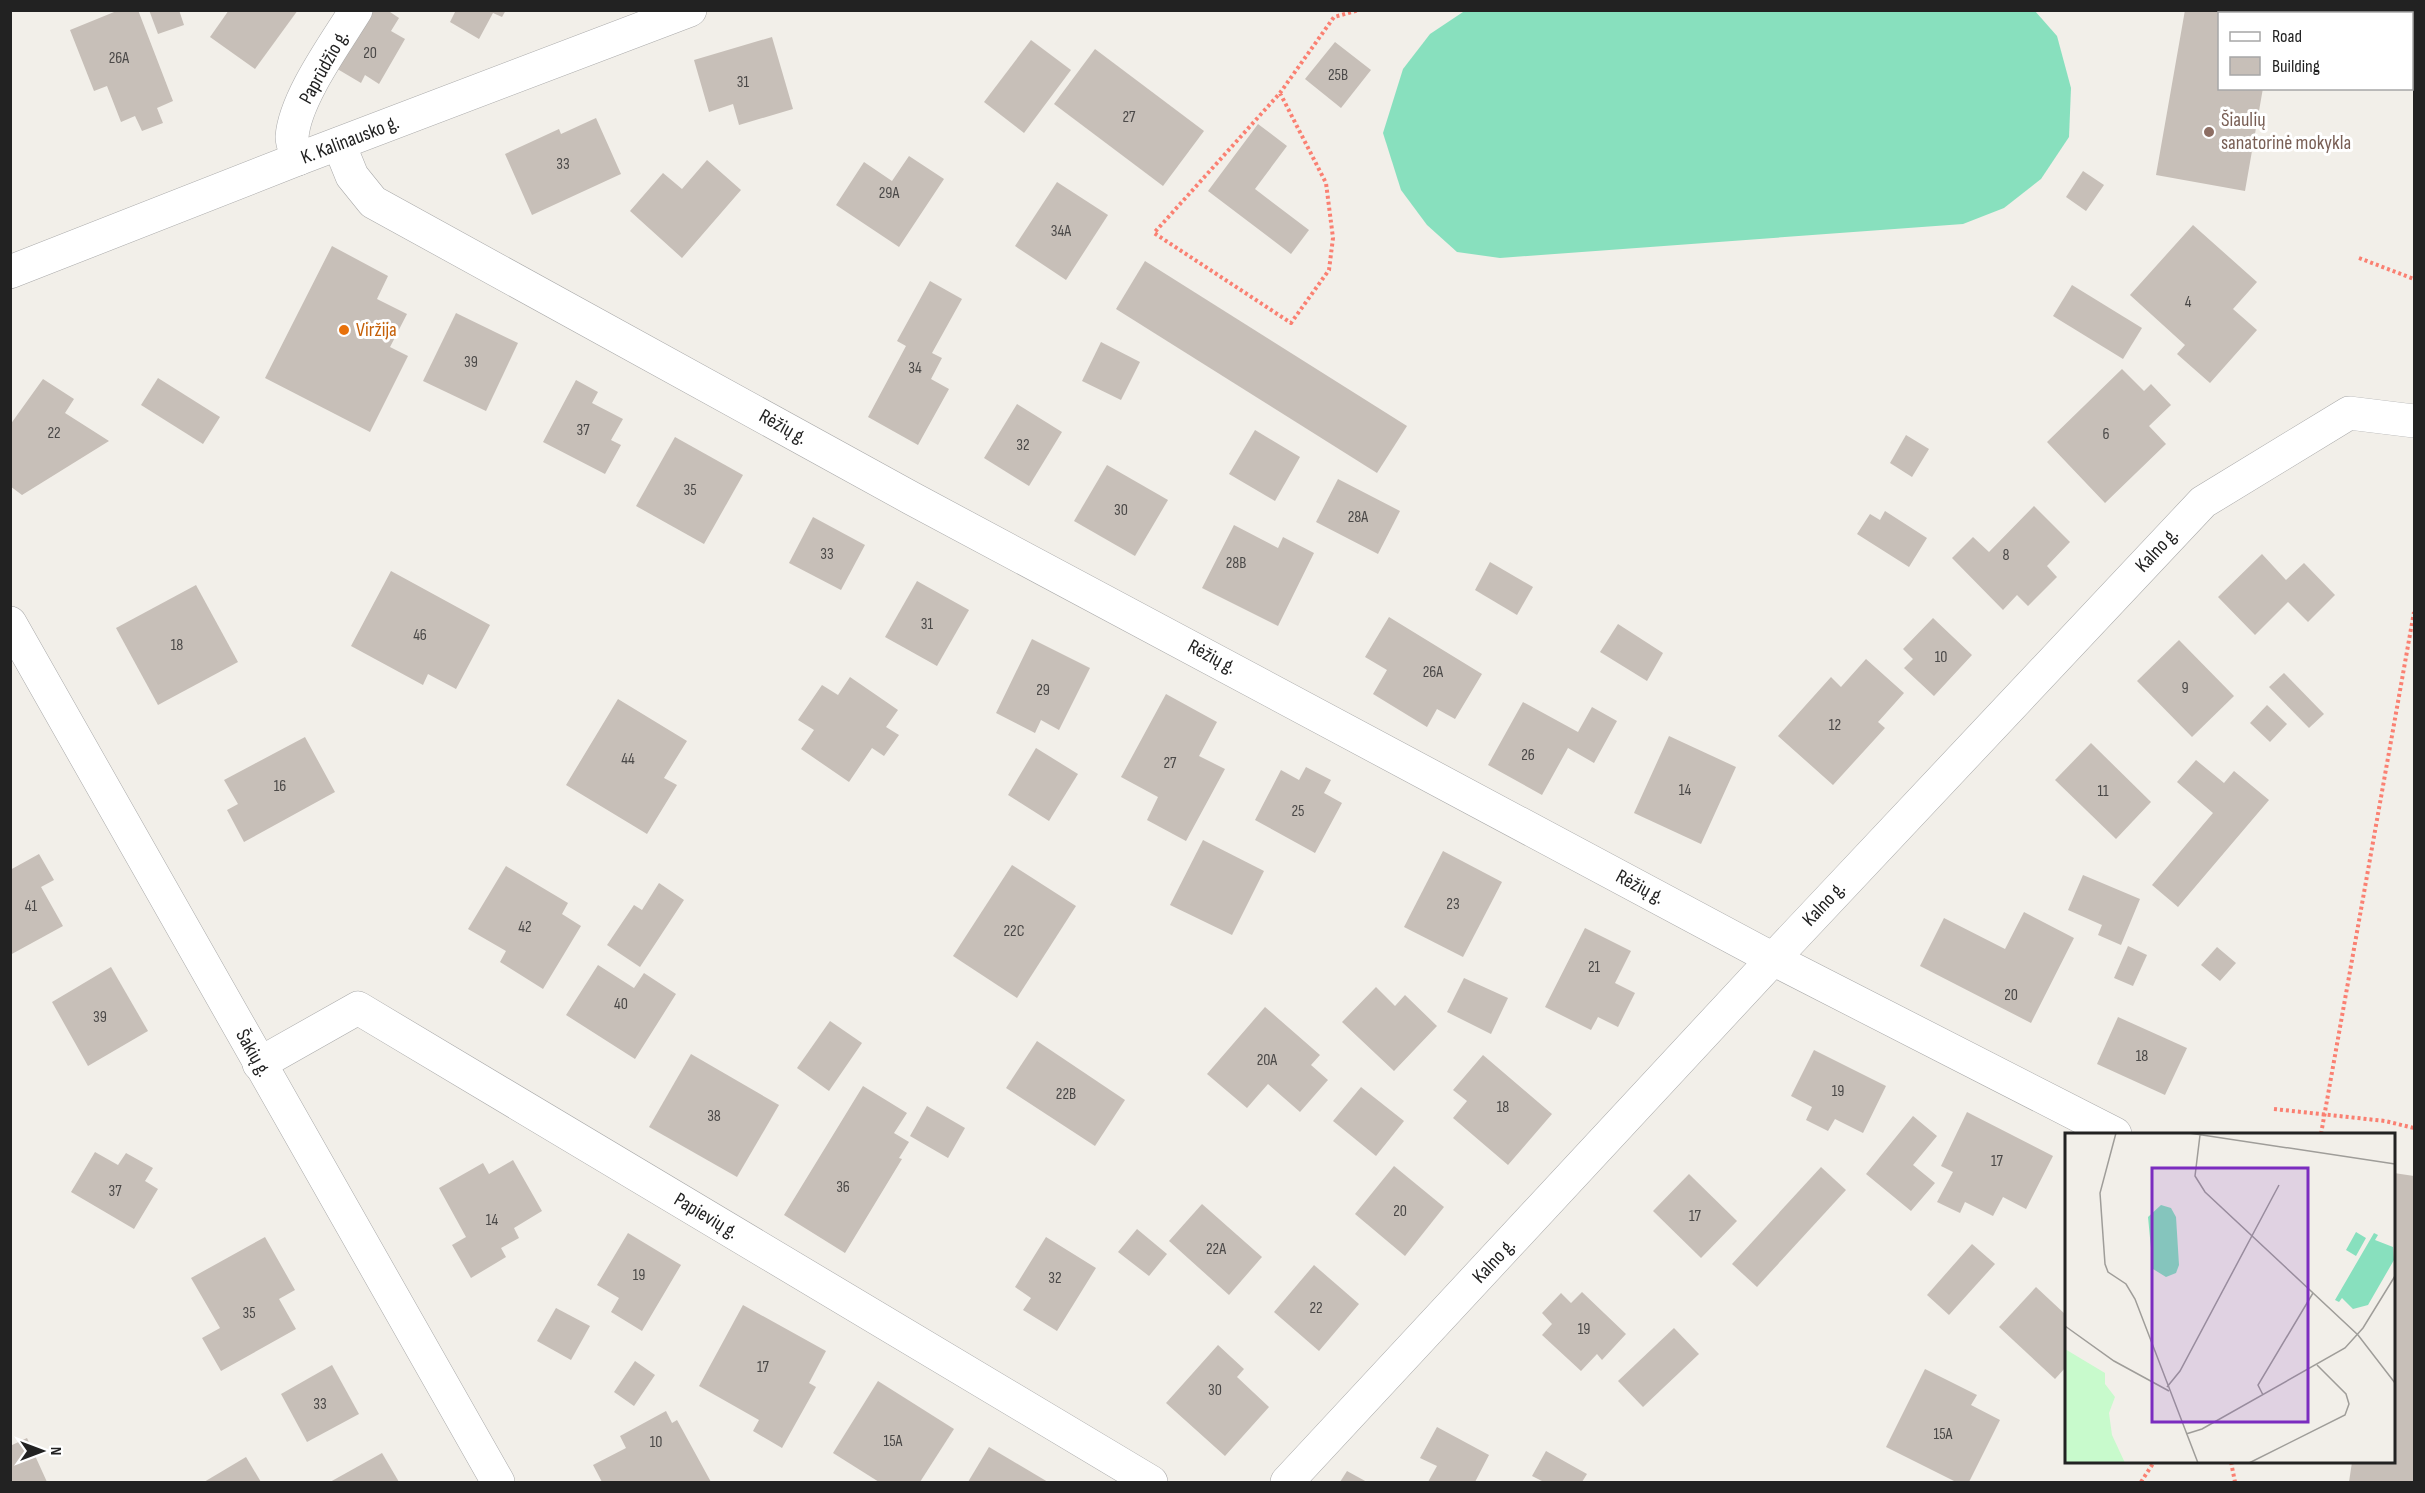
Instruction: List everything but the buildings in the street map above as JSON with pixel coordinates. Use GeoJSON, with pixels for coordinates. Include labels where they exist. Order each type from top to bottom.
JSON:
{"type":"FeatureCollection","features":[{"type":"Feature","properties":{"kind":"street","name":"Paprūdžio g."},"geometry":{"type":"LineString","coordinates":[[298,159],[292,139],[296,121],[312,83],[356,10]]}},
{"type":"Feature","properties":{"kind":"street","name":"K. Kalinausko g."},"geometry":{"type":"LineString","coordinates":[[10,272],[298,159],[690,10]]}},
{"type":"Feature","properties":{"kind":"street","name":"Rėžių g."},"geometry":{"type":"LineString","coordinates":[[339,144],[352,176],[373,202],[911,498],[1773,959],[2113,1133]]}},
{"type":"Feature","properties":{"kind":"street","name":"Kalno g."},"geometry":{"type":"LineString","coordinates":[[1287,1482],[1773,959],[2203,502],[2349,413],[2415,421]]}},
{"type":"Feature","properties":{"kind":"street","name":"Šakių g."},"geometry":{"type":"LineString","coordinates":[[10,623],[498,1482]]}},
{"type":"Feature","properties":{"kind":"street","name":"Papievių g."},"geometry":{"type":"LineString","coordinates":[[259,1064],[358,1008],[1151,1482]]}},
{"type":"Feature","properties":{"kind":"path"},"geometry":{"type":"LineString","coordinates":[[1280,93],[1326,183],[1333,238],[1329,270],[1290,322],[1154,233],[1280,93],[1334,17],[1359,10]]}},
{"type":"Feature","properties":{"kind":"path"},"geometry":{"type":"LineString","coordinates":[[2359,258],[2415,279]]}},
{"type":"Feature","properties":{"kind":"path"},"geometry":{"type":"LineString","coordinates":[[2321,1133],[2415,612]]}},
{"type":"Feature","properties":{"kind":"path"},"geometry":{"type":"LineString","coordinates":[[2274,1109],[2385,1121],[2415,1128]]}},
{"type":"Feature","properties":{"kind":"path"},"geometry":{"type":"LineString","coordinates":[[2141,1482],[2153,1463]]}},
{"type":"Feature","properties":{"kind":"path"},"geometry":{"type":"LineString","coordinates":[[2231,1463],[2235,1482]]}},
{"type":"Feature","properties":{"kind":"green space"},"geometry":{"type":"Polygon","coordinates":[[[1466,10],[2035,11],[2057,36],[2071,88],[2069,137],[2041,179],[2004,208],[1963,224],[1500,258],[1457,252],[1427,225],[1401,190],[1383,133],[1403,69],[1430,34],[1466,10]]]}},
{"type":"Feature","properties":{"kind":"place","name":"Šiaulių sanatorinė mokykla"},"geometry":{"type":"Point","coordinates":[2209,132]}},
{"type":"Feature","properties":{"kind":"place","name":"Viržija"},"geometry":{"type":"Point","coordinates":[344,330]}}]}
